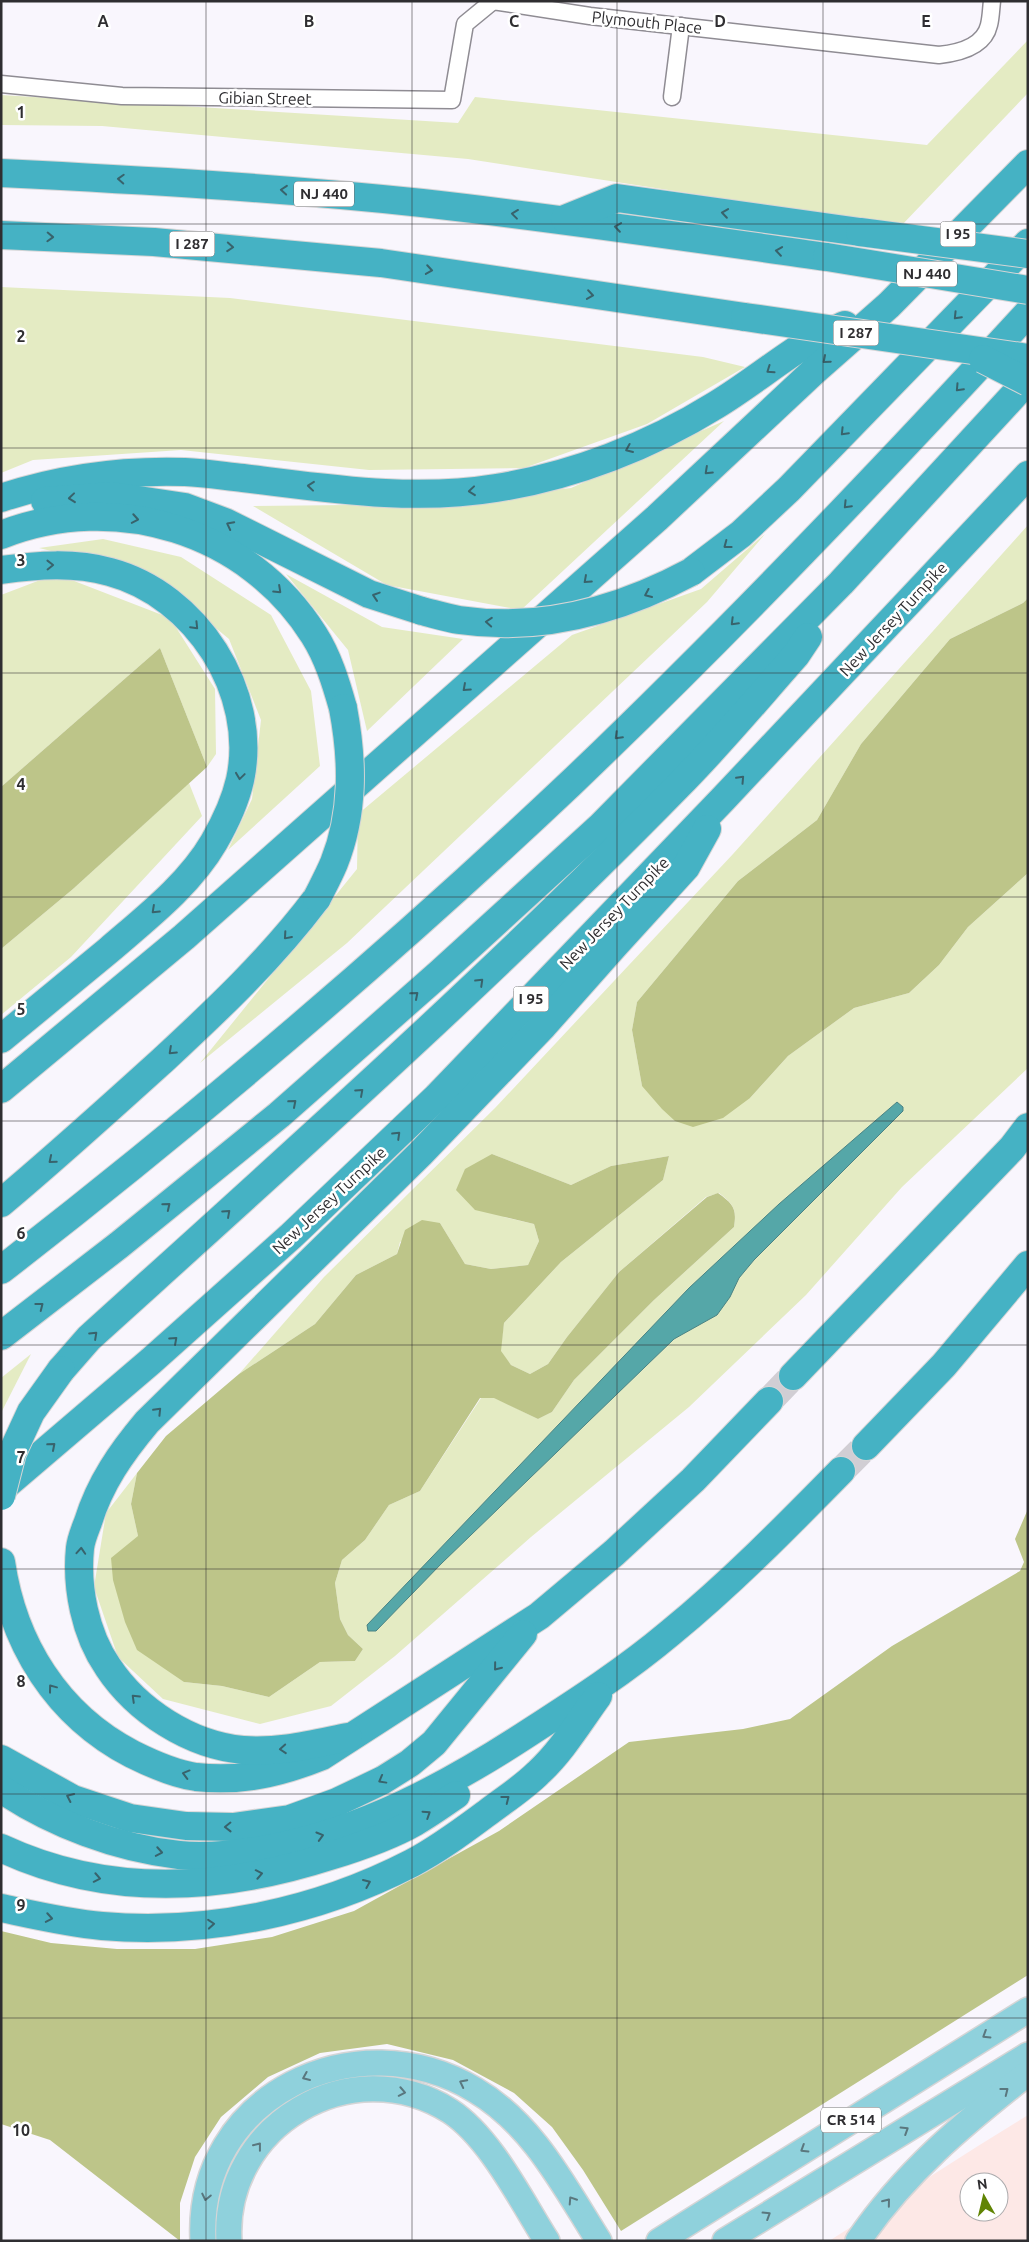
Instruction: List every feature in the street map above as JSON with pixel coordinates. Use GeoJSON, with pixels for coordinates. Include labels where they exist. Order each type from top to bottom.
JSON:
{"type":"FeatureCollection","features":[{"type":"Feature","properties":{"kind":"highway","name":"I 95"},"geometry":{"type":"LineString","coordinates":[[1,1089],[184,937],[376,769],[657,518],[813,372],[889,305],[1028,164]]}},
{"type":"Feature","properties":{"kind":"highway","name":"NJ 440"},"geometry":{"type":"LineString","coordinates":[[1,173],[257,188],[563,220],[827,258],[1028,290]]}},
{"type":"Feature","properties":{"kind":"highway"},"geometry":{"type":"LineString","coordinates":[[563,220],[616,198],[1028,254]]}},
{"type":"Feature","properties":{"kind":"highway","name":"I 287"},"geometry":{"type":"LineString","coordinates":[[1,235],[163,242],[381,263],[966,350]]}},
{"type":"Feature","properties":{"kind":"highway"},"geometry":{"type":"LineString","coordinates":[[1,512],[48,500],[90,496],[134,498],[185,507],[225,522],[369,594],[422,611],[459,620],[504,623],[550,621],[596,612],[636,599],[691,572],[741,534],[789,489],[1028,243]]}},
{"type":"Feature","properties":{"kind":"highway"},"geometry":{"type":"LineString","coordinates":[[1,498],[38,486],[88,476],[137,473],[186,472],[378,493],[436,495],[496,488],[555,476],[614,456],[665,433],[715,406],[813,340],[889,305]]}},
{"type":"Feature","properties":{"kind":"highway"},"geometry":{"type":"LineString","coordinates":[[1,1270],[83,1206],[240,1077],[406,933],[570,784],[747,608],[942,407],[1028,314]]}},
{"type":"Feature","properties":{"kind":"highway"},"geometry":{"type":"LineString","coordinates":[[966,350],[1028,358]]}},
{"type":"Feature","properties":{"kind":"highway"},"geometry":{"type":"LineString","coordinates":[[1,1336],[119,1245],[279,1115],[440,974],[601,826],[841,584],[1028,381],[966,350]]}},
{"type":"Feature","properties":{"kind":"highway","name":"New Jersey Turnpike"},"geometry":{"type":"LineString","coordinates":[[1,1489],[151,1361],[291,1236],[430,1103],[723,798],[1028,475]]}},
{"type":"Feature","properties":{"kind":"highway"},"geometry":{"type":"LineString","coordinates":[[1,535],[52,520],[112,516],[178,528],[207,541],[258,572],[290,602],[314,635],[332,670],[344,708],[350,745],[351,782],[346,822],[334,863],[317,898],[292,931],[232,996],[60,1154],[1,1203]]}},
{"type":"Feature","properties":{"kind":"highway"},"geometry":{"type":"LineString","coordinates":[[1,570],[31,566],[72,565],[111,572],[148,587],[178,609],[203,634],[224,667],[237,701],[243,738],[240,779],[229,814],[213,844],[190,874],[156,910],[1,1039]]}},
{"type":"Feature","properties":{"kind":"highway"},"geometry":{"type":"LineString","coordinates":[[1,1496],[12,1453],[32,1412],[61,1370],[89,1338],[454,1007],[666,799],[796,655],[841,584]]}},
{"type":"Feature","properties":{"kind":"highway"},"geometry":{"type":"LineString","coordinates":[[348,1737],[290,1749],[241,1750],[207,1742],[170,1725],[134,1699],[107,1667],[89,1629],[80,1590],[80,1546],[95,1498],[117,1459],[147,1422],[420,1154],[544,1026],[686,867],[723,798]]}},
{"type":"Feature","properties":{"kind":"highway"},"geometry":{"type":"LineString","coordinates":[[793,1376],[1023,1137]]}},
{"type":"Feature","properties":{"kind":"highway"},"geometry":{"type":"LineString","coordinates":[[866,1446],[944,1365],[1028,1266]]}},
{"type":"Feature","properties":{"kind":"highway"},"geometry":{"type":"LineString","coordinates":[[2,1569],[14,1619],[30,1656],[53,1691],[82,1720],[115,1745],[154,1766],[196,1776],[245,1778],[288,1770],[322,1756],[348,1737],[539,1616],[614,1554],[693,1480],[769,1401]]}},
{"type":"Feature","properties":{"kind":"highway"},"geometry":{"type":"LineString","coordinates":[[1,1790],[66,1824],[126,1846],[181,1856],[237,1854],[296,1844],[349,1828],[395,1810],[496,1755],[609,1681],[716,1594],[841,1472]]}},
{"type":"Feature","properties":{"kind":"highway"},"geometry":{"type":"LineString","coordinates":[[1,1759],[73,1798],[130,1818],[186,1826],[233,1827],[290,1819],[337,1802],[383,1780],[434,1743],[539,1616]]}},
{"type":"Feature","properties":{"kind":"highway"},"geometry":{"type":"LineString","coordinates":[[1,1908],[48,1918],[102,1926],[158,1927],[212,1925],[264,1916],[303,1906],[363,1885],[413,1862],[460,1833],[538,1774],[558,1752],[609,1681]]}},
{"type":"Feature","properties":{"kind":"highway"},"geometry":{"type":"LineString","coordinates":[[1,1848],[66,1872],[111,1881],[163,1885],[213,1882],[262,1874],[311,1862],[361,1846],[415,1822],[459,1793],[496,1755]]}},
{"type":"Feature","properties":{"kind":"main road","name":"CR 514"},"geometry":{"type":"LineString","coordinates":[[663,2237],[1028,2010]]}},
{"type":"Feature","properties":{"kind":"main road","name":"CR 514"},"geometry":{"type":"LineString","coordinates":[[725,2241],[1028,2054]]}},
{"type":"Feature","properties":{"kind":"main road"},"geometry":{"type":"LineString","coordinates":[[203,2241],[205,2204],[212,2177],[230,2139],[248,2116],[282,2089],[312,2074],[358,2063],[384,2062],[425,2068],[445,2075],[476,2090],[501,2108],[542,2152],[598,2241]]}},
{"type":"Feature","properties":{"kind":"main road"},"geometry":{"type":"LineString","coordinates":[[858,2241],[888,2200],[920,2165],[962,2126],[1028,2073]]}},
{"type":"Feature","properties":{"kind":"main road"},"geometry":{"type":"LineString","coordinates":[[229,2241],[230,2208],[236,2186],[252,2153],[267,2134],[286,2117],[316,2100],[338,2093],[371,2088],[422,2097],[451,2112],[468,2126],[496,2160],[547,2241]]}},
{"type":"Feature","properties":{"kind":"street","name":"Plymouth Place"},"geometry":{"type":"LineString","coordinates":[[466,24],[493,1],[590,8],[681,26],[939,55],[957,53],[983,39],[989,26],[992,1]]}},
{"type":"Feature","properties":{"kind":"street","name":"Gibian Street"},"geometry":{"type":"LineString","coordinates":[[1,84],[122,96],[452,100],[466,24]]}},
{"type":"Feature","properties":{"kind":"street"},"geometry":{"type":"LineString","coordinates":[[672,97],[681,26]]}},
{"type":"Feature","properties":{"kind":"shaded area"},"geometry":{"type":"Polygon","coordinates":[[[1028,2115],[1028,2241],[829,2241],[978,2146],[1028,2115]]]}},
{"type":"Feature","properties":{"kind":"green space"},"geometry":{"type":"Polygon","coordinates":[[[1028,40],[1028,93],[901,226],[468,159],[102,126],[1,125],[1,95],[458,123],[475,97],[927,145],[1028,40]]]}},
{"type":"Feature","properties":{"kind":"green space"},"geometry":{"type":"Polygon","coordinates":[[[1,287],[230,298],[703,357],[745,367],[647,424],[524,468],[369,470],[181,450],[33,460],[1,473],[1,287]]]}},
{"type":"Feature","properties":{"kind":"green space"},"geometry":{"type":"Polygon","coordinates":[[[724,421],[521,610],[387,585],[253,506],[442,504],[571,488],[724,421]]]}},
{"type":"Feature","properties":{"kind":"green space"},"geometry":{"type":"Polygon","coordinates":[[[1028,525],[1028,598],[1023,603],[950,639],[861,744],[817,820],[738,881],[637,1002],[632,1030],[642,1086],[750,1098],[788,1056],[854,1008],[909,993],[939,965],[968,927],[1028,873],[1028,1068],[902,1187],[806,1295],[689,1407],[531,1537],[395,1656],[331,1706],[260,1724],[163,1699],[118,1657],[94,1587],[106,1513],[137,1473],[131,1504],[138,1536],[184,1682],[222,1686],[269,1697],[320,1662],[355,1661],[363,1649],[348,1635],[340,1619],[335,1583],[342,1560],[365,1540],[389,1505],[420,1491],[481,1398],[493,1397],[538,1419],[552,1412],[574,1380],[654,1300],[734,1227],[735,1215],[733,1207],[728,1200],[719,1193],[706,1197],[619,1272],[548,1364],[530,1374],[511,1365],[500,1351],[504,1323],[561,1262],[663,1180],[669,1156],[611,1166],[571,1185],[492,1154],[504,1217],[534,1224],[539,1241],[528,1265],[491,1269],[465,1264],[440,1223],[400,1242],[397,1254],[356,1275],[315,1324],[239,1374],[324,1277],[495,1108],[733,854],[1028,525]]]}},
{"type":"Feature","properties":{"kind":"green space"},"geometry":{"type":"Polygon","coordinates":[[[765,534],[707,602],[347,943],[200,1063],[357,869],[358,814],[572,635],[701,589],[765,534]]]}},
{"type":"Feature","properties":{"kind":"green space"},"geometry":{"type":"Polygon","coordinates":[[[103,539],[181,557],[271,615],[311,691],[320,766],[228,850],[252,799],[261,720],[229,639],[153,576],[39,548],[103,539]]]}},
{"type":"Feature","properties":{"kind":"green space"},"geometry":{"type":"Polygon","coordinates":[[[56,574],[170,618],[215,689],[216,754],[207,767],[160,648],[1,787],[1,595],[56,574]]]}},
{"type":"Feature","properties":{"kind":"green space"},"geometry":{"type":"Polygon","coordinates":[[[286,574],[382,627],[463,639],[367,731],[348,650],[286,574]]]}},
{"type":"Feature","properties":{"kind":"green space"},"geometry":{"type":"Polygon","coordinates":[[[1028,598],[1028,873],[968,927],[939,965],[909,993],[854,1008],[788,1056],[750,1098],[723,1118],[693,1127],[675,1121],[642,1086],[632,1030],[637,1002],[738,881],[817,820],[861,744],[950,639],[1023,603],[1028,598]]]}},
{"type":"Feature","properties":{"kind":"green space"},"geometry":{"type":"Polygon","coordinates":[[[160,648],[207,767],[73,889],[1,949],[1,787],[160,648]]]}},
{"type":"Feature","properties":{"kind":"green space"},"geometry":{"type":"Polygon","coordinates":[[[189,783],[202,816],[71,957],[1,1015],[1,949],[73,889],[189,783]]]}},
{"type":"Feature","properties":{"kind":"green space"},"geometry":{"type":"Polygon","coordinates":[[[492,1154],[571,1185],[611,1166],[669,1156],[663,1180],[561,1262],[504,1323],[501,1351],[511,1365],[530,1374],[548,1364],[619,1272],[707,1197],[718,1193],[727,1200],[733,1207],[735,1215],[734,1227],[654,1300],[574,1380],[552,1412],[538,1419],[494,1398],[480,1398],[420,1491],[389,1505],[365,1540],[342,1560],[335,1583],[340,1619],[348,1635],[363,1649],[355,1661],[320,1662],[269,1697],[222,1686],[184,1682],[137,1650],[125,1622],[113,1580],[111,1558],[138,1536],[131,1504],[137,1473],[166,1436],[239,1374],[315,1324],[356,1275],[397,1254],[405,1230],[422,1220],[440,1223],[465,1264],[491,1269],[528,1265],[539,1241],[534,1224],[475,1210],[456,1190],[465,1169],[492,1154]]]}},
{"type":"Feature","properties":{"kind":"green space"},"geometry":{"type":"Polygon","coordinates":[[[31,1354],[1,1413],[1,1378],[31,1354]]]}},
{"type":"Feature","properties":{"kind":"green space"},"geometry":{"type":"Polygon","coordinates":[[[1028,1509],[1028,1975],[621,2231],[583,2170],[552,2127],[514,2093],[453,2060],[387,2044],[320,2053],[268,2077],[221,2117],[195,2157],[180,2203],[180,2241],[50,2140],[1,2124],[1,1931],[51,1943],[117,1949],[195,1949],[272,1937],[354,1911],[499,1831],[629,1742],[743,1729],[790,1719],[892,1646],[1020,1571],[1024,1562],[1015,1539],[1028,1509]]]}},
{"type":"Feature","properties":{"kind":"water"},"geometry":{"type":"Polygon","coordinates":[[[897,1102],[903,1107],[903,1111],[754,1260],[739,1278],[730,1297],[717,1315],[674,1339],[442,1563],[376,1631],[368,1631],[367,1625],[689,1288],[779,1204],[897,1102]]]}},
{"type":"Feature","properties":{"kind":"tunnel"},"geometry":{"type":"LineString","coordinates":[[769,1401],[793,1376]]}},
{"type":"Feature","properties":{"kind":"tunnel"},"geometry":{"type":"LineString","coordinates":[[841,1471],[866,1446]]}}]}
